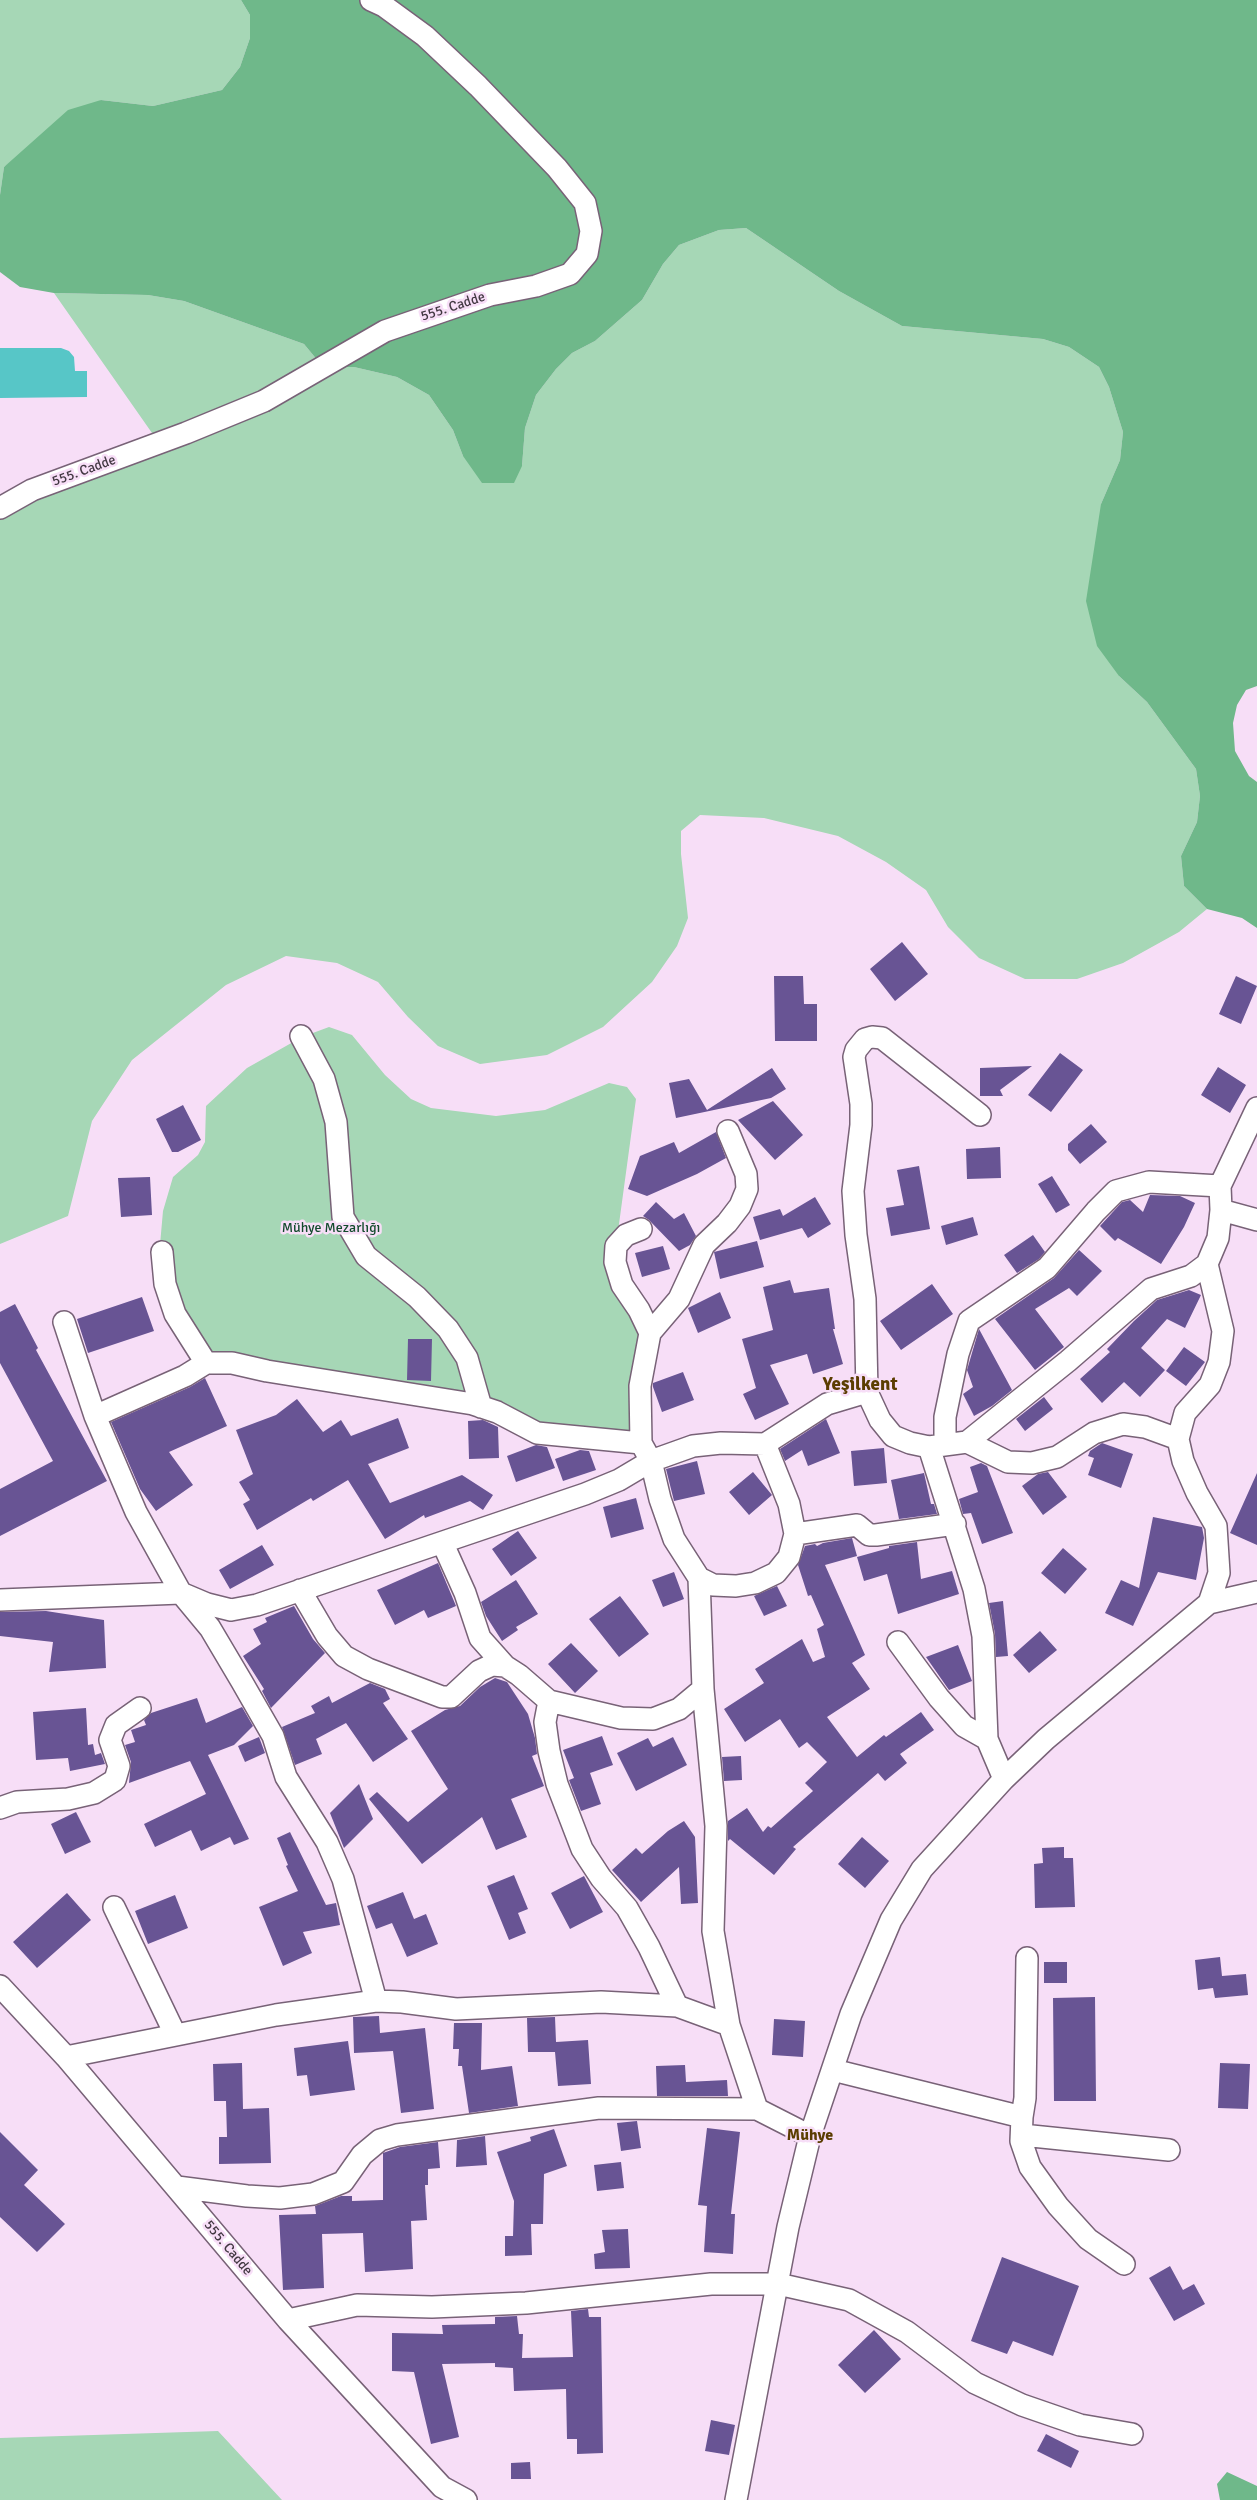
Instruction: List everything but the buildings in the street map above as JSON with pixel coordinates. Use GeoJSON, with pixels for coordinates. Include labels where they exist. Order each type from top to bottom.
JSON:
{"type":"FeatureCollection","features":[{"type":"Feature","properties":{"kind":"street","name":"555. Cadde"},"geometry":{"type":"LineString","coordinates":[[0,508],[32,490],[186,433],[264,401],[385,331],[490,295],[536,286],[570,274],[587,254],[591,231],[585,203],[557,168],[478,86],[425,36],[384,6],[371,0]]}},
{"type":"Feature","properties":{"kind":"street"},"geometry":{"type":"LineString","coordinates":[[301,1036],[324,1078],[336,1122],[343,1217],[366,1256],[417,1297],[448,1329],[467,1358],[481,1407]]}},
{"type":"Feature","properties":{"kind":"street"},"geometry":{"type":"LineString","coordinates":[[980,1115],[882,1038],[872,1037],[865,1039],[856,1050],[854,1057],[862,1104],[853,1190],[856,1236],[865,1299],[867,1392],[880,1420],[893,1436],[910,1443],[937,1446],[967,1442],[1151,1289],[1191,1276],[1207,1264],[1218,1238],[1221,1210],[1220,1186],[1257,1108]]}},
{"type":"Feature","properties":{"kind":"street"},"geometry":{"type":"LineString","coordinates":[[728,1131],[746,1174],[747,1189],[740,1206],[727,1223],[704,1245],[679,1299],[650,1333],[640,1386],[646,1452],[660,1499],[674,1539],[699,1578],[703,1689],[716,1826],[713,1931],[729,2025],[757,2109]]}},
{"type":"Feature","properties":{"kind":"street"},"geometry":{"type":"LineString","coordinates":[[1004,1779],[987,1739],[983,1636],[974,1589],[955,1524],[937,1446],[958,1354],[969,1322],[1047,1268],[1096,1211],[1116,1191],[1149,1182],[1220,1186]]}},
{"type":"Feature","properties":{"kind":"street"},"geometry":{"type":"LineString","coordinates":[[1221,1210],[1257,1220]]}},
{"type":"Feature","properties":{"kind":"street"},"geometry":{"type":"LineString","coordinates":[[641,1229],[626,1236],[616,1246],[615,1262],[622,1285],[639,1310],[650,1333]]}},
{"type":"Feature","properties":{"kind":"street"},"geometry":{"type":"LineString","coordinates":[[162,1252],[165,1284],[175,1314],[206,1363]]}},
{"type":"Feature","properties":{"kind":"street"},"geometry":{"type":"LineString","coordinates":[[1207,1264],[1223,1331],[1219,1362],[1210,1385],[1185,1413],[1178,1439],[1184,1461],[1197,1493],[1216,1526],[1219,1574],[1209,1603]]}},
{"type":"Feature","properties":{"kind":"street"},"geometry":{"type":"LineString","coordinates":[[64,1322],[95,1416],[136,1512],[181,1593],[210,1628],[242,1682],[272,1736],[286,1777],[328,1842],[343,1879],[376,2001]]}},
{"type":"Feature","properties":{"kind":"street"},"geometry":{"type":"LineString","coordinates":[[95,1416],[186,1376],[206,1363],[232,1363],[267,1371],[481,1407],[497,1412],[537,1433],[646,1452],[721,1443],[765,1444],[827,1404],[867,1392]]}},
{"type":"Feature","properties":{"kind":"street"},"geometry":{"type":"LineString","coordinates":[[967,1442],[1008,1462],[1032,1463],[1057,1457],[1094,1433],[1123,1424],[1145,1427],[1178,1439]]}},
{"type":"Feature","properties":{"kind":"street"},"geometry":{"type":"LineString","coordinates":[[699,1578],[714,1585],[736,1586],[755,1583],[776,1574],[790,1557],[795,1534],[789,1504],[765,1444]]}},
{"type":"Feature","properties":{"kind":"street"},"geometry":{"type":"LineString","coordinates":[[0,1600],[181,1593],[207,1604],[231,1610],[258,1605],[443,1544],[585,1494],[619,1480],[646,1452]]}},
{"type":"Feature","properties":{"kind":"street"},"geometry":{"type":"LineString","coordinates":[[795,1534],[857,1525],[864,1532],[876,1535],[955,1524]]}},
{"type":"Feature","properties":{"kind":"street"},"geometry":{"type":"LineString","coordinates":[[443,1544],[465,1593],[480,1638],[505,1666],[519,1675],[549,1701],[621,1718],[654,1719],[679,1709],[703,1689]]}},
{"type":"Feature","properties":{"kind":"street"},"geometry":{"type":"LineString","coordinates":[[300,1590],[327,1636],[344,1656],[368,1669],[418,1689],[442,1697],[451,1697],[479,1671],[492,1665],[505,1666]]}},
{"type":"Feature","properties":{"kind":"street"},"geometry":{"type":"LineString","coordinates":[[736,2500],[778,2284],[810,2136],[852,2014],[891,1920],[922,1869],[1004,1779],[1046,1739],[1209,1603],[1257,1592]]}},
{"type":"Feature","properties":{"kind":"street"},"geometry":{"type":"LineString","coordinates":[[898,1642],[938,1698],[964,1726],[987,1739]]}},
{"type":"Feature","properties":{"kind":"street"},"geometry":{"type":"LineString","coordinates":[[549,1701],[544,1722],[549,1751],[557,1784],[582,1849],[601,1878],[627,1908],[650,1947],[677,2006]]}},
{"type":"Feature","properties":{"kind":"street"},"geometry":{"type":"LineString","coordinates":[[0,1808],[17,1802],[76,1797],[94,1793],[115,1780],[119,1766],[110,1740],[116,1725],[140,1708]]}},
{"type":"Feature","properties":{"kind":"street"},"geometry":{"type":"LineString","coordinates":[[114,1907],[175,2034]]}},
{"type":"Feature","properties":{"kind":"street"},"geometry":{"type":"LineString","coordinates":[[1027,1958],[1025,2098],[1021,2141],[1030,2167],[1058,2206],[1088,2239],[1124,2264]]}},
{"type":"Feature","properties":{"kind":"street","name":"555. Cadde"},"geometry":{"type":"LineString","coordinates":[[0,1986],[9,2008],[66,2057],[288,2320],[442,2486],[466,2500]]}},
{"type":"Feature","properties":{"kind":"street"},"geometry":{"type":"LineString","coordinates":[[66,2057],[276,2015],[376,2001],[456,2008],[601,2002],[677,2006],[729,2025]]}},
{"type":"Feature","properties":{"kind":"street"},"geometry":{"type":"LineString","coordinates":[[833,2070],[1022,2126],[1169,2150]]}},
{"type":"Feature","properties":{"kind":"street"},"geometry":{"type":"LineString","coordinates":[[177,2187],[280,2198],[313,2194],[343,2182],[362,2155],[380,2140],[397,2135],[599,2108],[757,2109],[810,2136]]}},
{"type":"Feature","properties":{"kind":"street"},"geometry":{"type":"LineString","coordinates":[[288,2320],[357,2304],[432,2307],[526,2303],[711,2284],[778,2284],[849,2300],[907,2332],[975,2383],[1022,2406],[1080,2425],[1132,2434]]}},
{"type":"Feature","properties":{"kind":"green space"},"geometry":{"type":"Polygon","coordinates":[[[0,0],[241,0],[250,15],[250,38],[240,67],[222,90],[153,106],[101,100],[4,167],[0,195],[0,0]]]}},
{"type":"Feature","properties":{"kind":"green space"},"geometry":{"type":"Polygon","coordinates":[[[746,228],[839,291],[902,326],[1043,339],[1069,347],[1099,367],[1109,387],[1123,432],[1120,460],[1101,504],[1119,676],[1147,702],[1196,769],[1200,796],[1197,822],[1181,856],[1184,886],[1207,909],[1179,932],[1123,963],[1077,979],[1025,979],[979,958],[948,927],[926,890],[886,862],[838,836],[764,818],[700,815],[681,831],[681,854],[688,918],[677,946],[652,982],[603,1027],[547,1055],[480,1064],[438,1046],[408,1017],[378,982],[337,963],[286,956],[226,985],[132,1060],[92,1121],[68,1216],[0,1244],[0,508],[159,443],[54,293],[148,295],[184,301],[304,344],[323,367],[354,367],[397,377],[429,395],[453,430],[463,456],[522,466],[525,428],[536,395],[556,369],[572,353],[595,341],[642,300],[663,264],[679,245],[719,230],[746,228]]]}},
{"type":"Feature","properties":{"kind":"green space","name":"Mühye Mezarlığı"},"geometry":{"type":"Polygon","coordinates":[[[329,1027],[352,1035],[385,1075],[411,1099],[431,1108],[496,1116],[545,1110],[609,1083],[627,1087],[636,1099],[616,1246],[639,1310],[641,1443],[537,1433],[497,1412],[206,1363],[159,1256],[163,1211],[173,1177],[198,1155],[205,1142],[206,1106],[247,1068],[302,1037],[329,1027]]]}},
{"type":"Feature","properties":{"kind":"green space"},"geometry":{"type":"Polygon","coordinates":[[[218,2431],[282,2500],[0,2500],[0,2438],[218,2431]]]}},
{"type":"Feature","properties":{"kind":"shaded area"},"geometry":{"type":"Polygon","coordinates":[[[241,0],[1257,0],[1257,686],[1246,690],[1237,705],[1233,723],[1235,751],[1249,776],[1257,782],[1257,928],[1242,918],[1207,909],[1184,886],[1181,856],[1197,822],[1200,796],[1196,769],[1147,702],[1119,676],[1097,646],[1086,601],[1101,504],[1120,460],[1123,432],[1109,387],[1099,367],[1069,347],[1043,339],[902,326],[839,291],[746,228],[719,230],[679,245],[663,264],[642,300],[595,341],[572,353],[556,369],[536,395],[525,428],[522,466],[514,483],[482,483],[463,456],[453,430],[429,395],[397,377],[354,367],[323,367],[304,344],[184,301],[148,295],[54,293],[20,287],[0,272],[0,195],[4,167],[68,110],[101,100],[153,106],[222,90],[240,67],[250,38],[250,15],[241,0]]]}},
{"type":"Feature","properties":{"kind":"shaded area"},"geometry":{"type":"Polygon","coordinates":[[[0,348],[61,348],[69,351],[74,357],[75,371],[87,371],[87,397],[0,398],[0,348]]]}},
{"type":"Feature","properties":{"kind":"shaded area"},"geometry":{"type":"Polygon","coordinates":[[[1227,2472],[1257,2486],[1257,2500],[1220,2500],[1217,2484],[1227,2472]]]}},
{"type":"Feature","properties":{"kind":"district","name":"Yeşilkent"},"geometry":{"type":"Point","coordinates":[860,1385]}},
{"type":"Feature","properties":{"kind":"district","name":"Mühye"},"geometry":{"type":"Point","coordinates":[810,2136]}}]}
